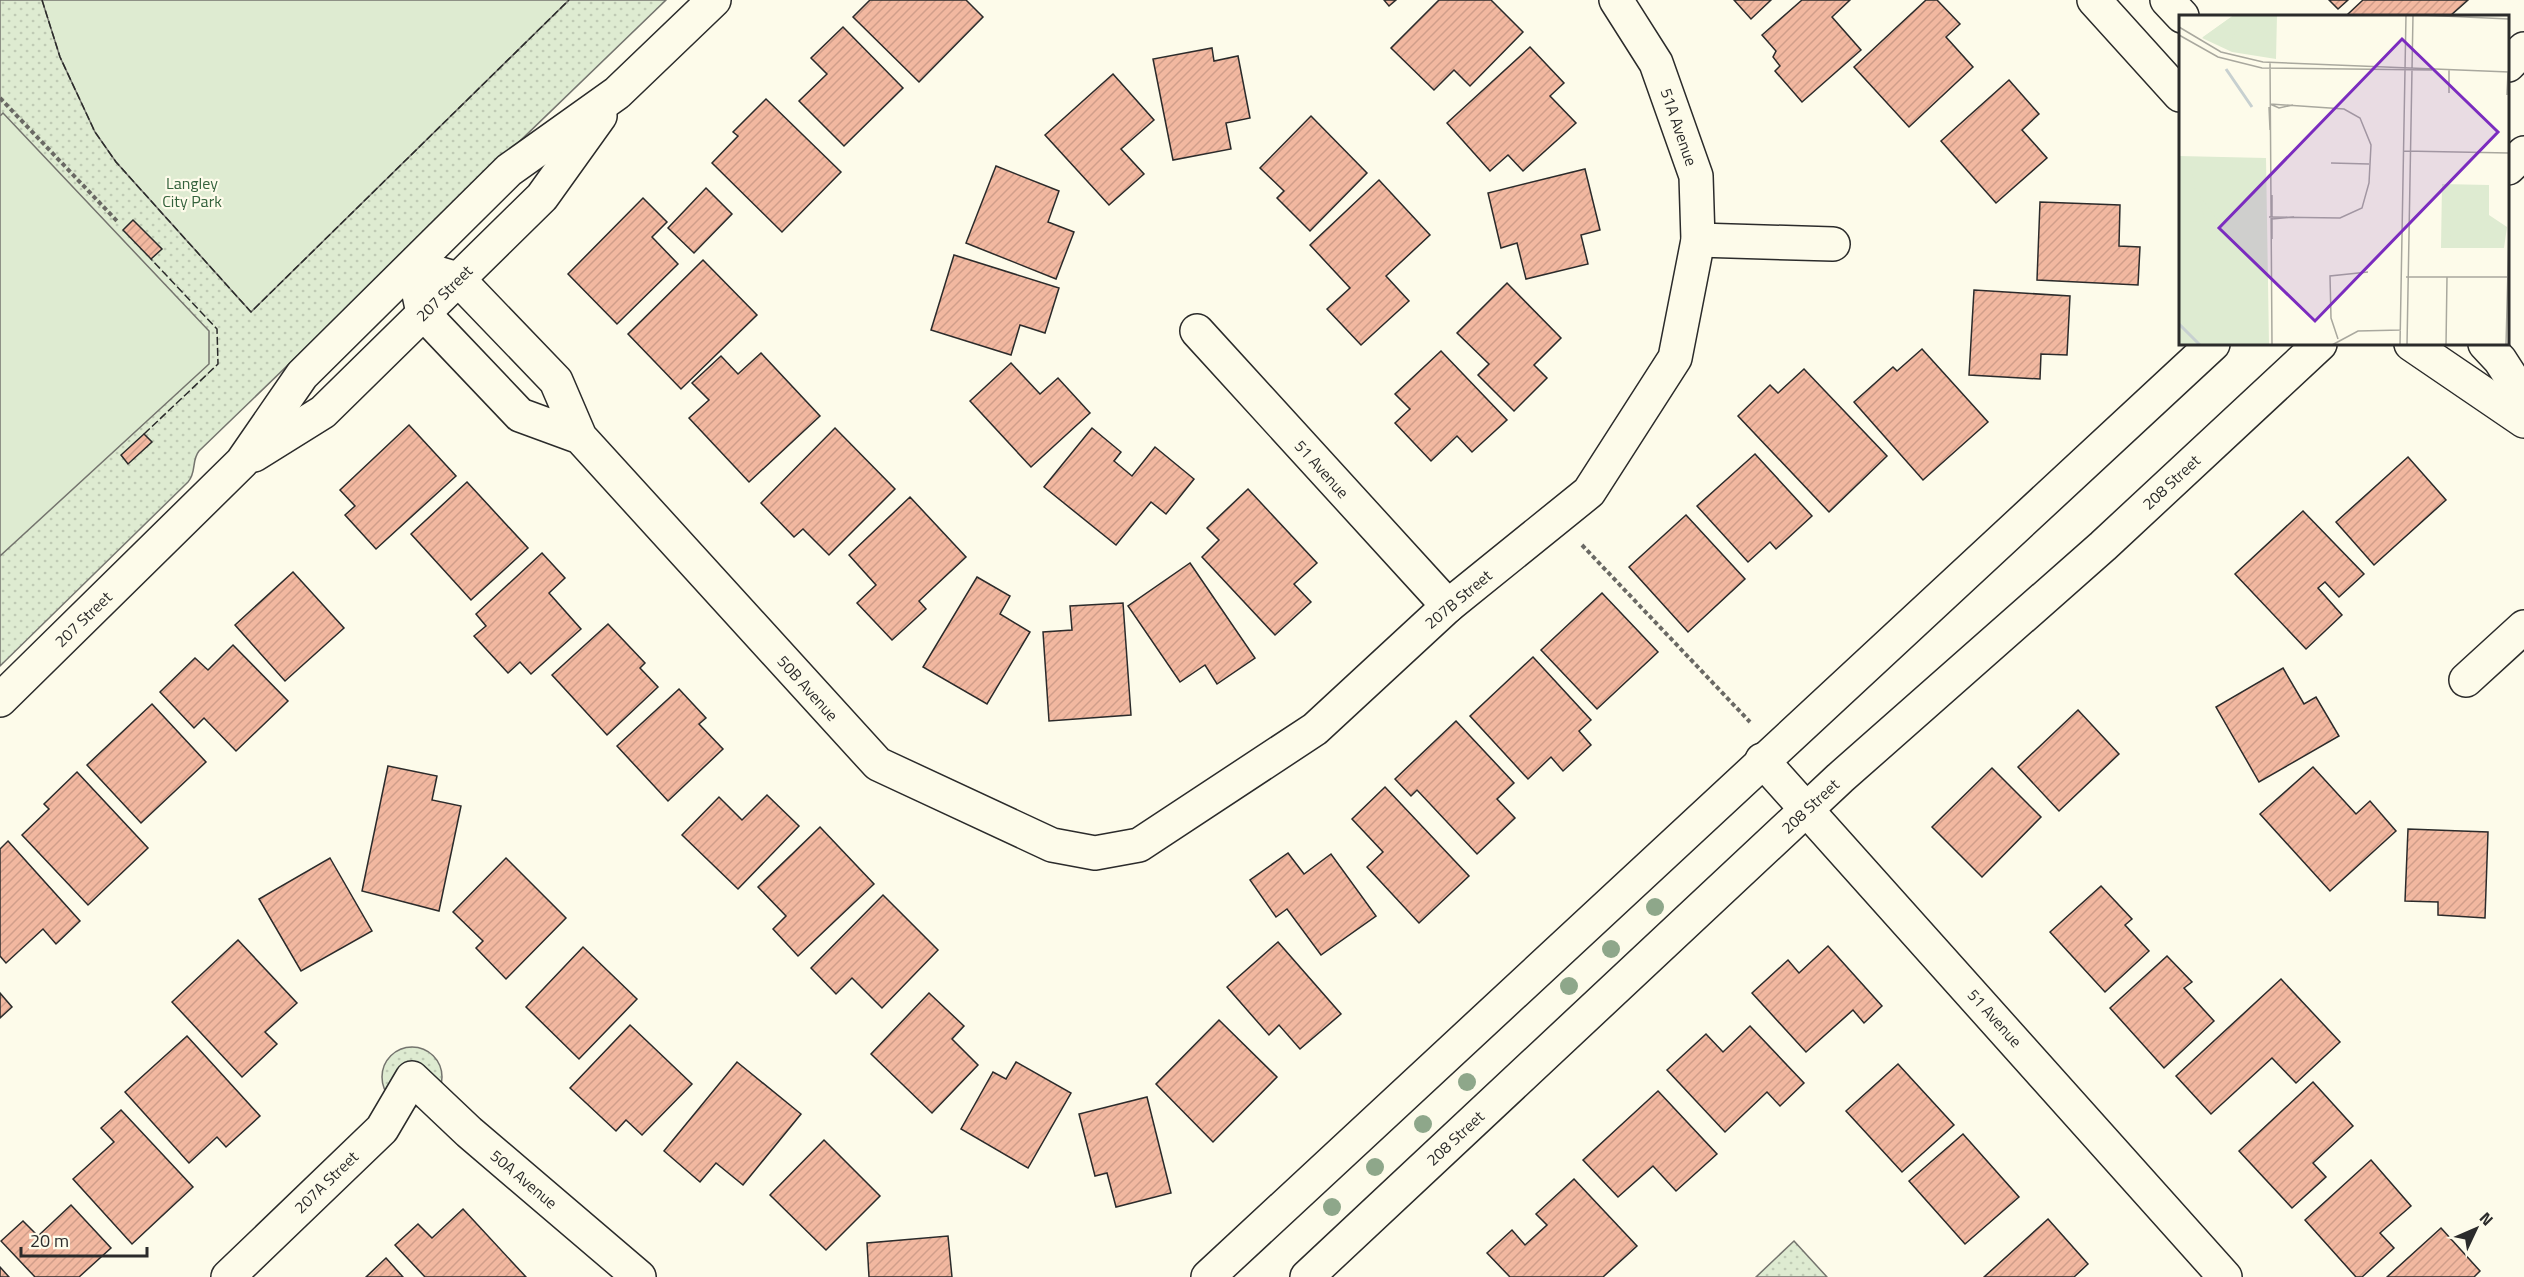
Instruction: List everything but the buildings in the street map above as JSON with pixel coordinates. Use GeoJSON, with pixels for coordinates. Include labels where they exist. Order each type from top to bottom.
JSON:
{"type":"FeatureCollection","features":[{"type":"Feature","properties":{"kind":"street","name":"207 Street"},"geometry":{"type":"LineString","coordinates":[[0,700],[242,462],[302,375],[509,170],[617,93],[714,0]]}},
{"type":"Feature","properties":{"kind":"street","name":"51A Avenue"},"geometry":{"type":"LineString","coordinates":[[1616,0],[1656,63],[1696,176],[1698,240]]}},
{"type":"Feature","properties":{"kind":"street"},"geometry":{"type":"LineString","coordinates":[[2094,0],[2179,93]]}},
{"type":"Feature","properties":{"kind":"street"},"geometry":{"type":"LineString","coordinates":[[2167,0],[2181,15]]}},
{"type":"Feature","properties":{"kind":"street"},"geometry":{"type":"LineString","coordinates":[[2509,64],[2524,50]]}},
{"type":"Feature","properties":{"kind":"street","name":"207 Street"},"geometry":{"type":"LineString","coordinates":[[242,462],[323,412],[542,197],[617,93]]}},
{"type":"Feature","properties":{"kind":"street"},"geometry":{"type":"LineString","coordinates":[[2509,167],[2524,153]]}},
{"type":"Feature","properties":{"kind":"street"},"geometry":{"type":"LineString","coordinates":[[1698,240],[1833,244]]}},
{"type":"Feature","properties":{"kind":"street","name":"207B Street"},"geometry":{"type":"LineString","coordinates":[[1095,854],[1138,845],[1315,729],[1448,606],[1589,492],[1675,358],[1698,240]]}},
{"type":"Feature","properties":{"kind":"street"},"geometry":{"type":"LineString","coordinates":[[423,313],[413,266],[458,279]]}},
{"type":"Feature","properties":{"kind":"street","name":"50B Avenue"},"geometry":{"type":"LineString","coordinates":[[458,279],[556,381],[580,437],[878,764],[1052,845],[1095,854]]}},
{"type":"Feature","properties":{"kind":"street","name":"50B Avenue"},"geometry":{"type":"LineString","coordinates":[[423,313],[520,415],[580,437]]}},
{"type":"Feature","properties":{"kind":"street","name":"51 Avenue"},"geometry":{"type":"LineString","coordinates":[[1197,331],[1448,606]]}},
{"type":"Feature","properties":{"kind":"street"},"geometry":{"type":"LineString","coordinates":[[1208,1277],[1762,760],[2212,345]]}},
{"type":"Feature","properties":{"kind":"street","name":"208 Street"},"geometry":{"type":"LineString","coordinates":[[1306,1277],[1807,810],[2103,546],[2319,345]]}},
{"type":"Feature","properties":{"kind":"street"},"geometry":{"type":"LineString","coordinates":[[2412,345],[2524,421]]}},
{"type":"Feature","properties":{"kind":"street"},"geometry":{"type":"LineString","coordinates":[[2486,345],[2500,360],[2524,397]]}},
{"type":"Feature","properties":{"kind":"street"},"geometry":{"type":"LineString","coordinates":[[2466,680],[2524,627]]}},
{"type":"Feature","properties":{"kind":"street","name":"51 Avenue"},"geometry":{"type":"LineString","coordinates":[[1762,760],[2225,1277]]}},
{"type":"Feature","properties":{"kind":"street","name":"207A Street"},"geometry":{"type":"LineString","coordinates":[[228,1277],[382,1129],[412,1078]]}},
{"type":"Feature","properties":{"kind":"street","name":"50A Avenue"},"geometry":{"type":"LineString","coordinates":[[412,1078],[469,1132],[639,1277]]}},
{"type":"Feature","properties":{"kind":"path"},"geometry":{"type":"LineString","coordinates":[[0,98],[117,221]]}},
{"type":"Feature","properties":{"kind":"path"},"geometry":{"type":"LineString","coordinates":[[1556,519],[1750,722]]}},
{"type":"Feature","properties":{"kind":"green space","name":"Langley City Park"},"geometry":{"type":"Polygon","coordinates":[[[0,0],[666,0],[199,451],[188,482],[0,666],[0,0]]]}},
{"type":"Feature","properties":{"kind":"green space"},"geometry":{"type":"Polygon","coordinates":[[[42,0],[569,0],[251,312],[116,162],[95,132],[60,57],[42,0]]]}},
{"type":"Feature","properties":{"kind":"green space"},"geometry":{"type":"Polygon","coordinates":[[[3,113],[209,331],[209,364],[0,556],[0,116],[3,113]]]}},
{"type":"Feature","properties":{"kind":"green space"},"geometry":{"type":"Polygon","coordinates":[[[412,1047],[433,1056],[442,1077],[433,1098],[412,1107],[391,1098],[382,1077],[391,1056],[412,1047]]]}},
{"type":"Feature","properties":{"kind":"green space"},"geometry":{"type":"Polygon","coordinates":[[[1794,1241],[1827,1277],[1756,1277],[1794,1241]]]}},
{"type":"Feature","properties":{"kind":"fence"},"geometry":{"type":"LineString","coordinates":[[42,0],[60,57],[95,132],[116,162],[251,312],[569,0]]}},
{"type":"Feature","properties":{"kind":"fence"},"geometry":{"type":"LineString","coordinates":[[144,434],[218,364],[217,329],[151,259]]}}]}
